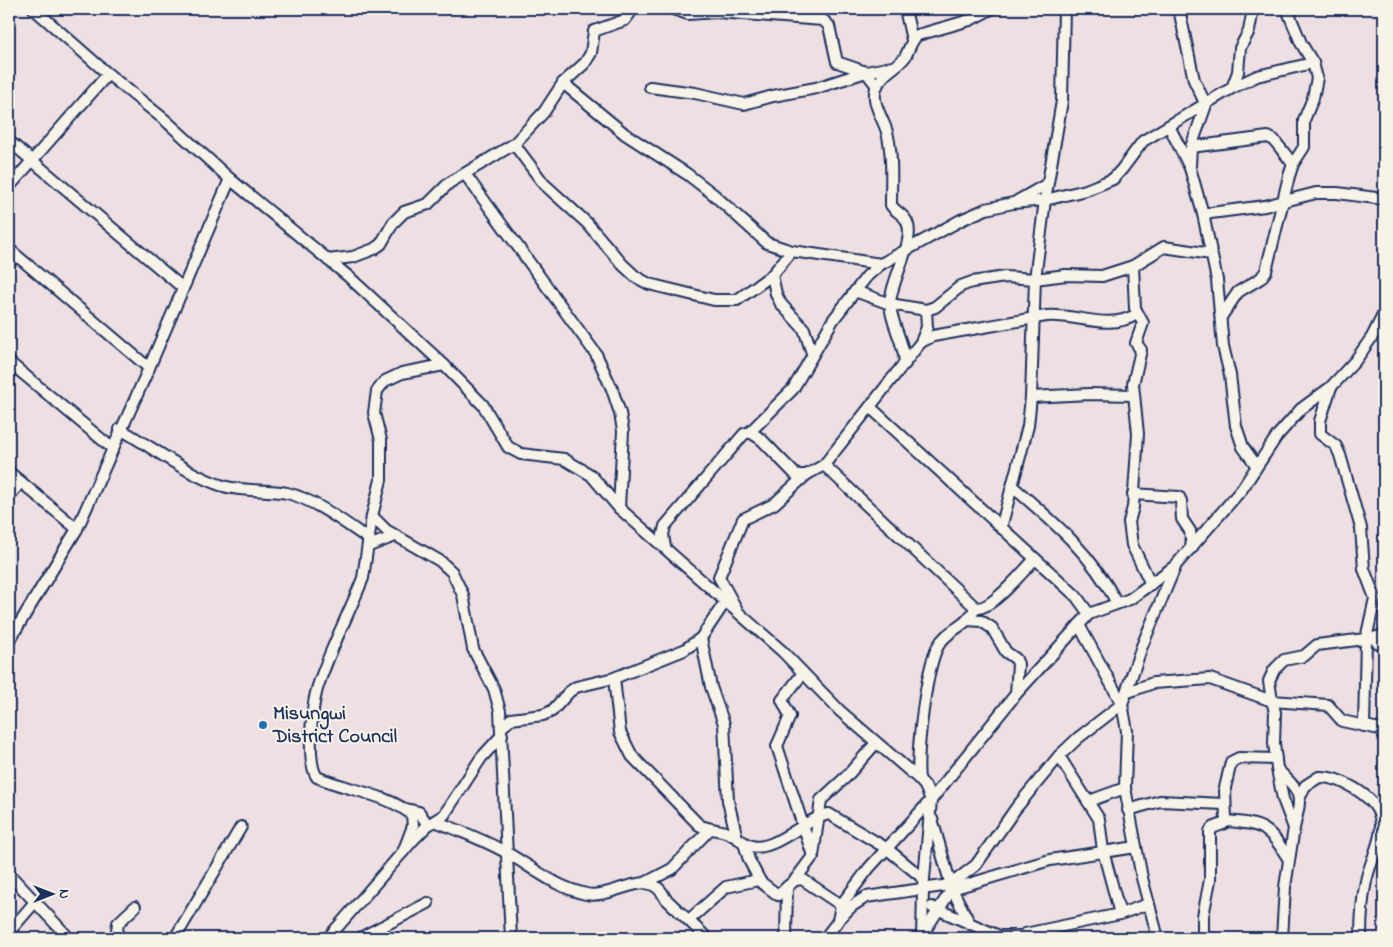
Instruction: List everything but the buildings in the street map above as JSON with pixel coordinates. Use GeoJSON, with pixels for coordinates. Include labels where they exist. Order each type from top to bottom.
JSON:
{"type":"FeatureCollection","features":[{"type":"Feature","properties":{"kind":"street"},"geometry":{"type":"LineString","coordinates":[[34,9],[108,74],[165,120],[230,179],[328,260],[444,365],[483,405],[508,446],[522,454],[564,459],[591,475],[619,508],[782,651],[876,743],[919,779],[925,786],[930,800],[931,816],[923,890],[923,936]]}},
{"type":"Feature","properties":{"kind":"street"},"geometry":{"type":"LineString","coordinates":[[328,260],[353,257],[374,249],[381,244],[399,216],[404,212],[428,204],[449,183],[514,144],[544,112],[563,83],[588,58],[594,31],[624,20],[633,9]]}},
{"type":"Feature","properties":{"kind":"street"},"geometry":{"type":"LineString","coordinates":[[673,9],[688,14],[717,12],[823,20],[829,26],[837,62],[866,72],[877,86]]}},
{"type":"Feature","properties":{"kind":"street"},"geometry":{"type":"LineString","coordinates":[[905,9],[912,40]]}},
{"type":"Feature","properties":{"kind":"street"},"geometry":{"type":"LineString","coordinates":[[906,364],[904,348],[890,304],[896,278],[906,251],[908,223],[891,205],[890,153],[887,132],[875,99],[877,86],[892,67],[904,57],[912,40],[930,30],[970,20],[990,9]]}},
{"type":"Feature","properties":{"kind":"street"},"geometry":{"type":"LineString","coordinates":[[1001,528],[1026,434],[1031,397],[1035,279],[1044,200],[1062,101],[1064,9]]}},
{"type":"Feature","properties":{"kind":"street"},"geometry":{"type":"LineString","coordinates":[[1179,9],[1194,80],[1206,105],[1191,147],[1190,168]]}},
{"type":"Feature","properties":{"kind":"street"},"geometry":{"type":"LineString","coordinates":[[1232,88],[1238,72],[1240,48],[1249,31],[1253,9]]}},
{"type":"Feature","properties":{"kind":"street"},"geometry":{"type":"LineString","coordinates":[[1221,317],[1238,292],[1261,278],[1266,271],[1282,200],[1293,164],[1304,148],[1306,114],[1316,88],[1317,78],[1313,62],[1301,43],[1287,9]]}},
{"type":"Feature","properties":{"kind":"street"},"geometry":{"type":"LineString","coordinates":[[665,547],[663,535],[665,526],[740,438],[750,432],[793,389],[812,353],[855,291],[881,264],[961,220],[986,209],[1013,203],[1044,200],[1086,190],[1113,179],[1143,141],[1232,88],[1257,76],[1313,62]]}},
{"type":"Feature","properties":{"kind":"street"},"geometry":{"type":"LineString","coordinates":[[650,86],[696,93],[744,104],[773,96],[816,88],[866,72],[892,67]]}},
{"type":"Feature","properties":{"kind":"street"},"geometry":{"type":"LineString","coordinates":[[9,187],[108,74]]}},
{"type":"Feature","properties":{"kind":"street"},"geometry":{"type":"LineString","coordinates":[[563,83],[625,134],[687,174],[713,194],[767,243],[792,251],[881,264]]}},
{"type":"Feature","properties":{"kind":"street"},"geometry":{"type":"LineString","coordinates":[[1169,126],[1190,168],[1203,214],[1221,317],[1236,426],[1243,447],[1256,466]]}},
{"type":"Feature","properties":{"kind":"street"},"geometry":{"type":"LineString","coordinates":[[1191,147],[1268,137],[1274,140],[1293,164]]}},
{"type":"Feature","properties":{"kind":"street"},"geometry":{"type":"LineString","coordinates":[[9,141],[183,288]]}},
{"type":"Feature","properties":{"kind":"street"},"geometry":{"type":"LineString","coordinates":[[514,144],[544,184],[587,223],[636,277],[662,288],[714,300],[729,301],[744,296],[772,275],[792,251]]}},
{"type":"Feature","properties":{"kind":"street"},"geometry":{"type":"LineString","coordinates":[[465,174],[596,354],[620,412],[623,432],[619,508]]}},
{"type":"Feature","properties":{"kind":"street"},"geometry":{"type":"LineString","coordinates":[[9,642],[77,529],[230,179]]}},
{"type":"Feature","properties":{"kind":"street"},"geometry":{"type":"LineString","coordinates":[[1013,203],[1047,184]]}},
{"type":"Feature","properties":{"kind":"street"},"geometry":{"type":"LineString","coordinates":[[1203,214],[1257,207],[1282,200],[1326,192],[1384,198]]}},
{"type":"Feature","properties":{"kind":"street"},"geometry":{"type":"LineString","coordinates":[[855,291],[890,304],[926,310],[935,307],[962,286],[972,282],[1005,277],[1035,279],[1066,275],[1102,276],[1133,266],[1164,247],[1211,254]]}},
{"type":"Feature","properties":{"kind":"street"},"geometry":{"type":"LineString","coordinates":[[11,256],[149,368]]}},
{"type":"Feature","properties":{"kind":"street"},"geometry":{"type":"LineString","coordinates":[[1133,266],[1137,314],[1142,318],[1143,323],[1136,339],[1137,345],[1141,350],[1135,373],[1133,396],[1138,434],[1133,507],[1129,522],[1132,545],[1151,584]]}},
{"type":"Feature","properties":{"kind":"street"},"geometry":{"type":"LineString","coordinates":[[772,275],[776,294],[781,304],[804,329],[812,353]]}},
{"type":"Feature","properties":{"kind":"street"},"geometry":{"type":"LineString","coordinates":[[738,614],[719,577],[743,518],[774,504],[806,476],[824,465],[906,364],[921,342],[927,328],[926,310]]}},
{"type":"Feature","properties":{"kind":"street"},"geometry":{"type":"LineString","coordinates":[[921,342],[949,332],[1058,315],[1112,322],[1122,321],[1137,314]]}},
{"type":"Feature","properties":{"kind":"street"},"geometry":{"type":"LineString","coordinates":[[838,921],[841,905],[886,848],[930,800],[1016,694],[1089,614],[1130,599],[1175,566],[1242,490],[1276,436],[1301,409],[1331,387],[1372,337],[1384,314]]}},
{"type":"Feature","properties":{"kind":"street"},"geometry":{"type":"LineString","coordinates":[[9,362],[112,448]]}},
{"type":"Feature","properties":{"kind":"street"},"geometry":{"type":"LineString","coordinates":[[444,365],[402,373],[385,381],[377,391],[374,413],[381,440],[382,473],[380,488],[372,516],[370,543],[363,578],[317,688],[312,736],[313,771],[317,777],[419,812],[432,823],[471,835],[507,853],[554,884],[586,894],[598,895],[644,883],[663,874],[672,869],[709,830]]}},
{"type":"Feature","properties":{"kind":"street"},"geometry":{"type":"LineString","coordinates":[[1331,387],[1322,410],[1320,434],[1338,450],[1361,528],[1364,570],[1375,598],[1369,639],[1364,726]]}},
{"type":"Feature","properties":{"kind":"street"},"geometry":{"type":"LineString","coordinates":[[1031,397],[1081,394],[1133,396]]}},
{"type":"Feature","properties":{"kind":"street"},"geometry":{"type":"LineString","coordinates":[[870,407],[1076,596],[1089,614]]}},
{"type":"Feature","properties":{"kind":"street"},"geometry":{"type":"LineString","coordinates":[[120,429],[153,447],[188,470],[224,486],[284,493],[306,500],[370,543]]}},
{"type":"Feature","properties":{"kind":"street"},"geometry":{"type":"LineString","coordinates":[[750,432],[761,439],[796,475],[806,476]]}},
{"type":"Feature","properties":{"kind":"street"},"geometry":{"type":"LineString","coordinates":[[824,465],[976,608],[982,608],[992,603],[1035,559]]}},
{"type":"Feature","properties":{"kind":"street"},"geometry":{"type":"LineString","coordinates":[[9,472],[77,529]]}},
{"type":"Feature","properties":{"kind":"street"},"geometry":{"type":"LineString","coordinates":[[9,496],[21,482]]}},
{"type":"Feature","properties":{"kind":"street"},"geometry":{"type":"LineString","coordinates":[[1013,487],[1082,549],[1098,569],[1117,603]]}},
{"type":"Feature","properties":{"kind":"street"},"geometry":{"type":"LineString","coordinates":[[1133,494],[1179,497],[1182,519],[1190,531],[1192,548]]}},
{"type":"Feature","properties":{"kind":"street"},"geometry":{"type":"LineString","coordinates":[[372,516],[379,525],[394,536],[440,561],[456,579],[463,595],[473,649],[494,690],[500,711],[511,938]]}},
{"type":"Feature","properties":{"kind":"street"},"geometry":{"type":"LineString","coordinates":[[370,543],[394,536]]}},
{"type":"Feature","properties":{"kind":"street"},"geometry":{"type":"LineString","coordinates":[[923,936],[951,887],[976,866],[1016,808],[1059,756],[1078,738],[1122,704],[1128,692],[1142,646],[1175,566]]}},
{"type":"Feature","properties":{"kind":"street"},"geometry":{"type":"LineString","coordinates":[[328,938],[403,852],[432,823],[444,815],[481,758],[511,719],[543,715],[552,711],[576,687],[614,678],[664,660],[701,638],[725,602]]}},
{"type":"Feature","properties":{"kind":"street"},"geometry":{"type":"LineString","coordinates":[[919,779],[918,751],[933,660],[938,646],[945,637],[967,620],[976,608]]}},
{"type":"Feature","properties":{"kind":"street"},"geometry":{"type":"LineString","coordinates":[[967,620],[981,621],[992,628],[1006,652],[1016,659],[1018,664],[1016,694]]}},
{"type":"Feature","properties":{"kind":"street"},"geometry":{"type":"LineString","coordinates":[[1079,625],[1122,704],[1127,731],[1125,788],[1128,810],[1148,904],[1158,938]]}},
{"type":"Feature","properties":{"kind":"street"},"geometry":{"type":"LineString","coordinates":[[1294,828],[1283,799],[1276,764],[1275,712],[1269,681],[1274,670],[1284,660],[1304,656],[1317,645],[1369,639],[1384,634]]}},
{"type":"Feature","properties":{"kind":"street"},"geometry":{"type":"LineString","coordinates":[[701,638],[710,687],[724,724],[728,801],[740,840],[760,880],[776,895],[786,913]]}},
{"type":"Feature","properties":{"kind":"street"},"geometry":{"type":"LineString","coordinates":[[1369,639],[1384,648]]}},
{"type":"Feature","properties":{"kind":"street"},"geometry":{"type":"LineString","coordinates":[[803,673],[782,700],[790,716],[777,746],[788,774],[802,826],[813,856]]}},
{"type":"Feature","properties":{"kind":"street"},"geometry":{"type":"LineString","coordinates":[[614,678],[620,732],[632,756],[699,825],[709,830],[728,833],[755,847],[764,846],[817,817],[829,814],[886,848],[924,879]]}},
{"type":"Feature","properties":{"kind":"street"},"geometry":{"type":"LineString","coordinates":[[1128,692],[1153,683],[1210,679],[1272,701],[1328,705],[1342,721],[1384,730]]}},
{"type":"Feature","properties":{"kind":"street"},"geometry":{"type":"LineString","coordinates":[[786,938],[786,913],[791,884],[813,856],[817,817],[821,800],[846,777],[876,743]]}},
{"type":"Feature","properties":{"kind":"street"},"geometry":{"type":"LineString","coordinates":[[1059,756],[1099,819],[1103,851],[1120,914]]}},
{"type":"Feature","properties":{"kind":"street"},"geometry":{"type":"LineString","coordinates":[[1226,821],[1224,788],[1231,762],[1234,759],[1276,764],[1298,791],[1300,797]]}},
{"type":"Feature","properties":{"kind":"street"},"geometry":{"type":"LineString","coordinates":[[1282,938],[1289,860],[1300,797],[1305,786],[1319,777],[1337,779],[1354,787],[1380,816],[1381,829],[1365,886],[1360,938]]}},
{"type":"Feature","properties":{"kind":"street"},"geometry":{"type":"LineString","coordinates":[[1089,801],[1125,788]]}},
{"type":"Feature","properties":{"kind":"street"},"geometry":{"type":"LineString","coordinates":[[1128,810],[1160,800],[1224,804]]}},
{"type":"Feature","properties":{"kind":"street"},"geometry":{"type":"LineString","coordinates":[[403,852],[414,820],[406,809]]}},
{"type":"Feature","properties":{"kind":"street"},"geometry":{"type":"LineString","coordinates":[[931,816],[951,887],[970,924]]}},
{"type":"Feature","properties":{"kind":"street"},"geometry":{"type":"LineString","coordinates":[[1203,938],[1203,916],[1210,880],[1210,832],[1212,828],[1226,821],[1252,823],[1264,827],[1289,860]]}},
{"type":"Feature","properties":{"kind":"street"},"geometry":{"type":"LineString","coordinates":[[175,938],[241,827]]}},
{"type":"Feature","properties":{"kind":"street"},"geometry":{"type":"LineString","coordinates":[[825,938],[852,906],[866,897],[951,887],[1030,864],[1136,847]]}},
{"type":"Feature","properties":{"kind":"street"},"geometry":{"type":"LineString","coordinates":[[9,874],[69,938]]}},
{"type":"Feature","properties":{"kind":"street"},"geometry":{"type":"LineString","coordinates":[[661,889],[663,874]]}},
{"type":"Feature","properties":{"kind":"street"},"geometry":{"type":"LineString","coordinates":[[776,895],[791,884],[802,879],[841,905]]}},
{"type":"Feature","properties":{"kind":"street"},"geometry":{"type":"LineString","coordinates":[[689,920],[726,887],[760,880]]}},
{"type":"Feature","properties":{"kind":"street"},"geometry":{"type":"LineString","coordinates":[[644,883],[655,884],[661,889],[665,898],[707,938]]}},
{"type":"Feature","properties":{"kind":"street"},"geometry":{"type":"LineString","coordinates":[[9,932],[35,902]]}},
{"type":"Feature","properties":{"kind":"street"},"geometry":{"type":"LineString","coordinates":[[360,938],[428,902]]}},
{"type":"Feature","properties":{"kind":"street"},"geometry":{"type":"LineString","coordinates":[[924,904],[999,936],[1030,936],[1120,914],[1148,904]]}},
{"type":"Feature","properties":{"kind":"street"},"geometry":{"type":"LineString","coordinates":[[116,938],[118,923],[135,907]]}},
{"type":"Feature","properties":{"kind":"street"},"geometry":{"type":"LineString","coordinates":[[338,927],[339,938]]}},
{"type":"Feature","properties":{"kind":"place","name":"Misungwi District Council"},"geometry":{"type":"Point","coordinates":[263,725]}}]}
